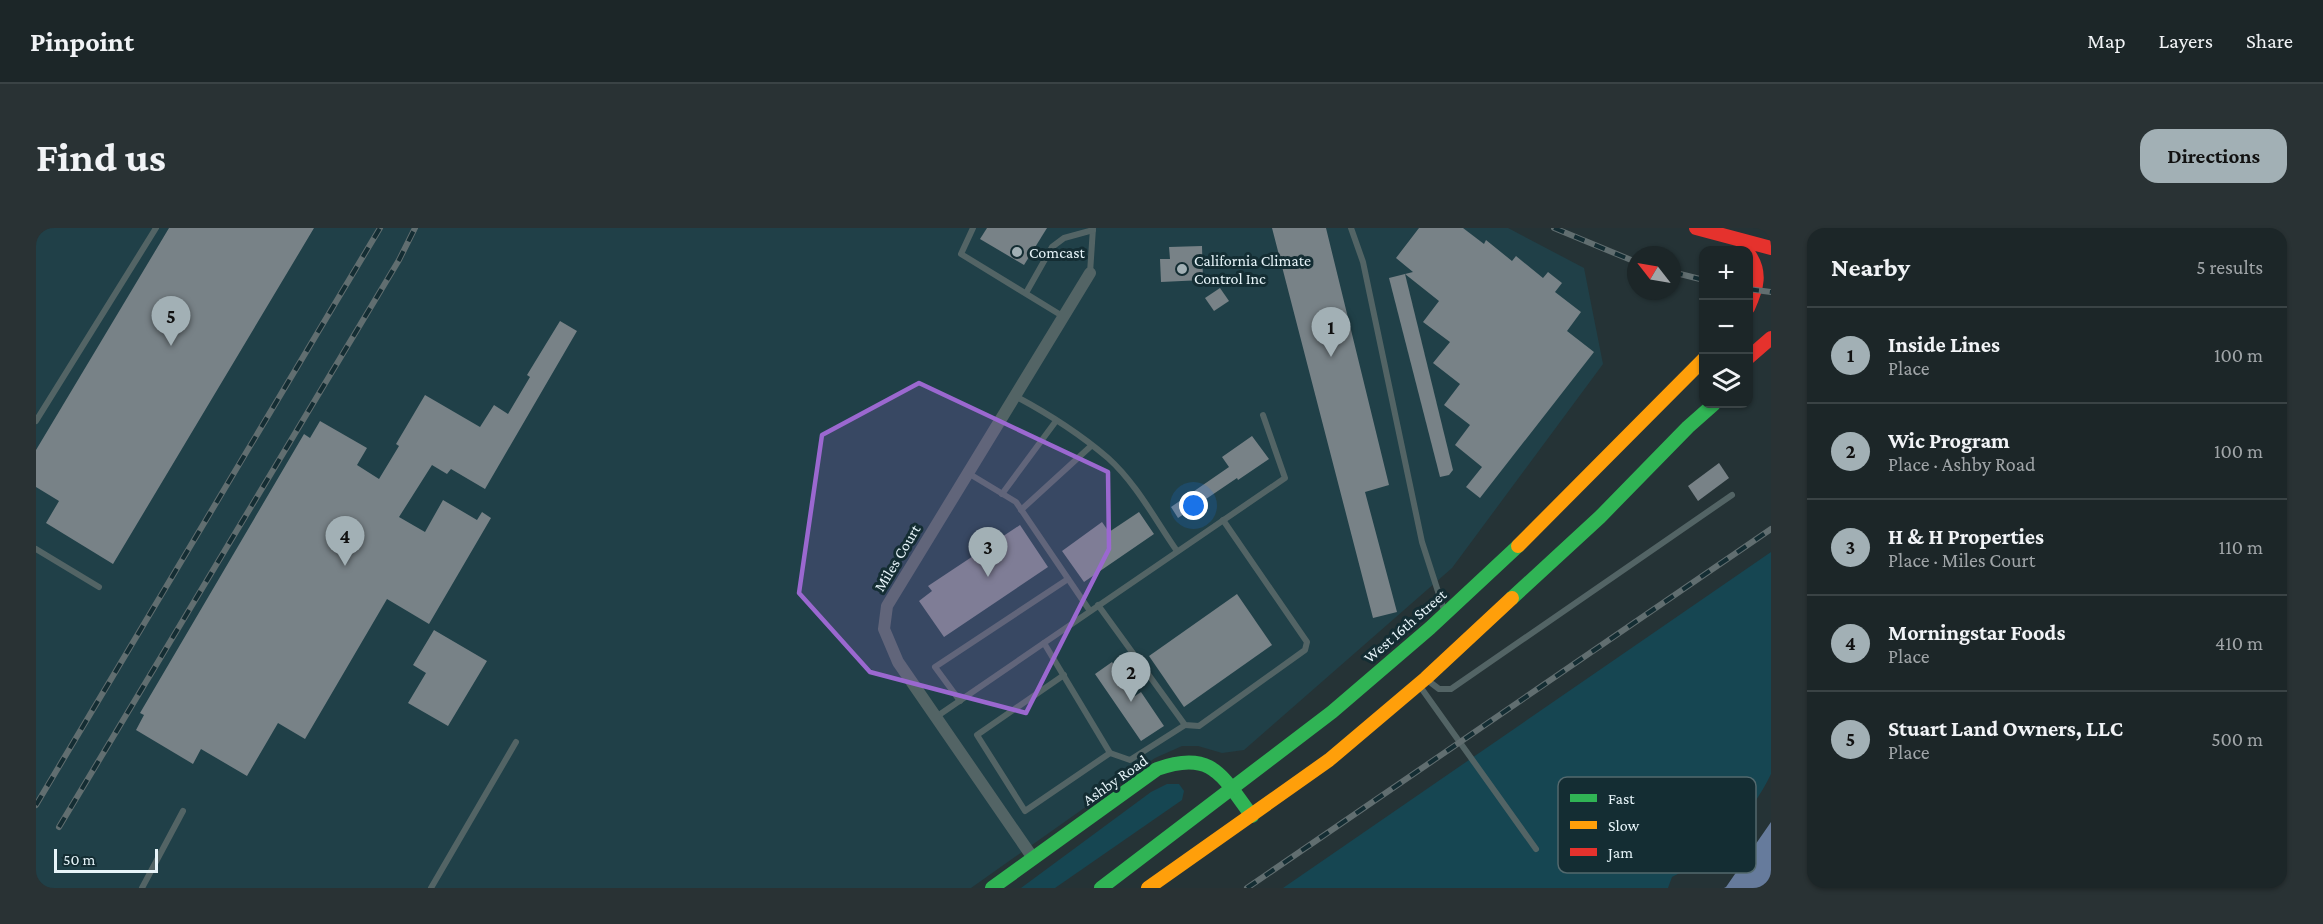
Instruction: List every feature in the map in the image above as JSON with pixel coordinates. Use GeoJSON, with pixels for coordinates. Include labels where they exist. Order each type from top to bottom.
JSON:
{"type":"FeatureCollection","features":[{"type":"Feature","properties":{"kind":"main road"},"geometry":{"type":"LineString","coordinates":[[1700,229],[1759,247],[1754,260],[1759,280],[1752,300]]}},
{"type":"Feature","properties":{"kind":"main road"},"geometry":{"type":"LineString","coordinates":[[1753,309],[1769,292]]}},
{"type":"Feature","properties":{"kind":"main road"},"geometry":{"type":"LineString","coordinates":[[1753,354],[1771,338]]}},
{"type":"Feature","properties":{"kind":"main road"},"geometry":{"type":"LineString","coordinates":[[1753,368],[1771,352]]}},
{"type":"Feature","properties":{"kind":"main road","name":"West 16th Street"},"geometry":{"type":"LineString","coordinates":[[1101,888],[1232,790],[1332,711],[1445,614],[1526,538],[1699,364]]}},
{"type":"Feature","properties":{"kind":"main road"},"geometry":{"type":"LineString","coordinates":[[1688,427],[1702,408]]}},
{"type":"Feature","properties":{"kind":"main road"},"geometry":{"type":"LineString","coordinates":[[1148,888],[1329,760],[1422,681],[1600,517],[1709,408]]}},
{"type":"Feature","properties":{"kind":"main road","name":"Ashby Road"},"geometry":{"type":"LineString","coordinates":[[992,888],[1157,769],[1174,761],[1191,759],[1205,763],[1218,772],[1252,816]]}},
{"type":"Feature","properties":{"kind":"street","name":"Miles Court"},"geometry":{"type":"LineString","coordinates":[[1033,858],[898,662],[884,629],[887,606],[1090,273]]}},
{"type":"Feature","properties":{"kind":"lane"},"geometry":{"type":"LineString","coordinates":[[36,422],[156,228]]}},
{"type":"Feature","properties":{"kind":"lane"},"geometry":{"type":"LineString","coordinates":[[973,228],[961,254],[1064,317]]}},
{"type":"Feature","properties":{"kind":"lane"},"geometry":{"type":"LineString","coordinates":[[1351,228],[1363,262],[1422,542],[1445,614]]}},
{"type":"Feature","properties":{"kind":"lane"},"geometry":{"type":"LineString","coordinates":[[1026,293],[1052,247],[1064,238],[1093,229],[1090,273]]}},
{"type":"Feature","properties":{"kind":"lane"},"geometry":{"type":"LineString","coordinates":[[1015,396],[1056,421],[1108,459],[1130,484],[1177,551]]}},
{"type":"Feature","properties":{"kind":"lane"},"geometry":{"type":"LineString","coordinates":[[936,717],[1285,477],[1263,415]]}},
{"type":"Feature","properties":{"kind":"lane"},"geometry":{"type":"LineString","coordinates":[[1002,494],[1056,421]]}},
{"type":"Feature","properties":{"kind":"lane"},"geometry":{"type":"LineString","coordinates":[[1021,510],[1091,446]]}},
{"type":"Feature","properties":{"kind":"lane"},"geometry":{"type":"LineString","coordinates":[[968,473],[1016,502],[1090,611]]}},
{"type":"Feature","properties":{"kind":"lane"},"geometry":{"type":"LineString","coordinates":[[1422,681],[1439,689],[1450,689],[1732,495]]}},
{"type":"Feature","properties":{"kind":"lane"},"geometry":{"type":"LineString","coordinates":[[1044,643],[1110,753],[1130,760],[1185,725],[1199,726],[1305,650],[1307,642],[1223,520]]}},
{"type":"Feature","properties":{"kind":"lane"},"geometry":{"type":"LineString","coordinates":[[36,549],[99,587]]}},
{"type":"Feature","properties":{"kind":"lane"},"geometry":{"type":"LineString","coordinates":[[960,701],[935,667],[1068,579]]}},
{"type":"Feature","properties":{"kind":"lane"},"geometry":{"type":"LineString","coordinates":[[1098,605],[1185,725]]}},
{"type":"Feature","properties":{"kind":"lane"},"geometry":{"type":"LineString","coordinates":[[1064,675],[976,735],[1025,811],[1110,753]]}},
{"type":"Feature","properties":{"kind":"lane"},"geometry":{"type":"LineString","coordinates":[[1422,681],[1536,849]]}},
{"type":"Feature","properties":{"kind":"lane"},"geometry":{"type":"LineString","coordinates":[[431,888],[516,742]]}},
{"type":"Feature","properties":{"kind":"lane"},"geometry":{"type":"LineString","coordinates":[[142,888],[183,811]]}},
{"type":"Feature","properties":{"kind":"highlighted area"},"geometry":{"type":"Polygon","coordinates":[[[919,383],[1108,472],[1109,549],[1026,713],[870,672],[799,593],[822,435],[919,383]]]}},
{"type":"Feature","properties":{"kind":"shaded area"},"geometry":{"type":"Polygon","coordinates":[[[36,228],[1508,228],[1584,268],[1603,364],[1452,568],[1244,750],[1222,753],[1198,746],[1182,746],[1155,758],[971,888],[36,888],[36,228]]]}},
{"type":"Feature","properties":{"kind":"shaded area"},"geometry":{"type":"Polygon","coordinates":[[[1771,552],[1771,774],[1756,800],[1756,777],[1558,777],[1558,873],[1680,873],[1672,877],[1668,888],[1283,888],[1771,552]]]}},
{"type":"Feature","properties":{"kind":"shaded area"},"geometry":{"type":"Polygon","coordinates":[[[1167,784],[1179,784],[1184,791],[1182,800],[1055,888],[1021,888],[1151,792],[1167,784]]]}},
{"type":"Feature","properties":{"kind":"shaded area"},"geometry":{"type":"Polygon","coordinates":[[[1771,822],[1771,888],[1724,888],[1736,873],[1756,873],[1756,844],[1771,822]]]}},
{"type":"Feature","properties":{"kind":"building"},"geometry":{"type":"Polygon","coordinates":[[[169,228],[314,228],[113,564],[46,523],[59,501],[36,487],[36,450],[169,228]]]}},
{"type":"Feature","properties":{"kind":"building","name":"Comcast"},"geometry":{"type":"Polygon","coordinates":[[[987,228],[1047,228],[1024,265],[980,239],[987,228]]]}},
{"type":"Feature","properties":{"kind":"building"},"geometry":{"type":"Polygon","coordinates":[[[1272,228],[1326,228],[1389,485],[1365,492],[1397,612],[1373,618],[1272,228]]]}},
{"type":"Feature","properties":{"kind":"building"},"geometry":{"type":"Polygon","coordinates":[[[1419,228],[1463,228],[1484,244],[1486,240],[1512,261],[1516,256],[1543,278],[1548,272],[1562,283],[1555,292],[1581,312],[1567,331],[1594,352],[1480,498],[1466,487],[1482,467],[1455,445],[1470,425],[1444,405],[1460,384],[1433,363],[1450,342],[1423,322],[1439,301],[1405,274],[1413,272],[1396,258],[1419,228]]]}},
{"type":"Feature","properties":{"kind":"building","name":"California Climate Control Inc"},"geometry":{"type":"Polygon","coordinates":[[[1202,246],[1203,280],[1161,282],[1160,259],[1170,259],[1169,247],[1202,246]]]}},
{"type":"Feature","properties":{"kind":"building"},"geometry":{"type":"Polygon","coordinates":[[[1405,274],[1453,470],[1449,475],[1440,477],[1389,278],[1405,274]]]}},
{"type":"Feature","properties":{"kind":"building","name":"California Climate Control Inc"},"geometry":{"type":"Polygon","coordinates":[[[1220,288],[1229,301],[1214,311],[1205,298],[1220,288]]]}},
{"type":"Feature","properties":{"kind":"building"},"geometry":{"type":"Polygon","coordinates":[[[560,321],[577,331],[485,489],[451,469],[447,474],[432,465],[399,517],[425,532],[443,500],[477,520],[482,512],[491,518],[429,624],[387,599],[305,739],[278,723],[247,776],[201,749],[193,764],[136,730],[144,715],[140,713],[304,434],[310,438],[320,421],[367,448],[357,465],[379,479],[399,446],[396,444],[425,395],[480,427],[494,405],[508,414],[530,377],[527,375],[560,321]]]}},
{"type":"Feature","properties":{"kind":"building"},"geometry":{"type":"Polygon","coordinates":[[[1252,436],[1269,459],[1178,518],[1171,507],[1229,467],[1222,457],[1252,436]]]}},
{"type":"Feature","properties":{"kind":"building"},"geometry":{"type":"Polygon","coordinates":[[[1719,463],[1729,478],[1698,501],[1688,486],[1719,463]]]}},
{"type":"Feature","properties":{"kind":"building"},"geometry":{"type":"Polygon","coordinates":[[[1139,512],[1154,534],[1084,582],[1062,551],[1102,522],[1109,532],[1139,512]]]}},
{"type":"Feature","properties":{"kind":"building"},"geometry":{"type":"Polygon","coordinates":[[[1020,525],[1048,567],[944,637],[919,601],[932,591],[928,586],[1020,525]]]}},
{"type":"Feature","properties":{"kind":"building"},"geometry":{"type":"Polygon","coordinates":[[[1237,594],[1272,645],[1184,707],[1149,656],[1237,594]]]}},
{"type":"Feature","properties":{"kind":"building"},"geometry":{"type":"Polygon","coordinates":[[[434,630],[487,661],[448,726],[408,703],[426,673],[413,665],[434,630]]]}},
{"type":"Feature","properties":{"kind":"building"},"geometry":{"type":"Polygon","coordinates":[[[1112,662],[1135,696],[1141,692],[1164,726],[1141,741],[1095,674],[1112,662]]]}},
{"type":"Feature","properties":{"kind":"railway"},"geometry":{"type":"LineString","coordinates":[[36,805],[380,228]]}},
{"type":"Feature","properties":{"kind":"railway"},"geometry":{"type":"LineString","coordinates":[[59,827],[399,260],[415,228]]}},
{"type":"Feature","properties":{"kind":"railway"},"geometry":{"type":"LineString","coordinates":[[1554,228],[1627,258]]}},
{"type":"Feature","properties":{"kind":"railway"},"geometry":{"type":"LineString","coordinates":[[1681,274],[1699,279]]}},
{"type":"Feature","properties":{"kind":"railway"},"geometry":{"type":"LineString","coordinates":[[1753,290],[1771,292]]}},
{"type":"Feature","properties":{"kind":"railway"},"geometry":{"type":"LineString","coordinates":[[1247,888],[1771,529]]}},
{"type":"Feature","properties":{"kind":"traffic: fast"},"geometry":{"type":"LineString","coordinates":[[1512,598],[1600,517],[1709,408]]}},
{"type":"Feature","properties":{"kind":"traffic: fast"},"geometry":{"type":"LineString","coordinates":[[1101,888],[1332,712],[1430,628],[1518,546]]}},
{"type":"Feature","properties":{"kind":"traffic: fast"},"geometry":{"type":"LineString","coordinates":[[992,888],[1157,769],[1191,762],[1214,770],[1223,778],[1252,816]]}},
{"type":"Feature","properties":{"kind":"traffic: slow"},"geometry":{"type":"LineString","coordinates":[[1518,546],[1699,364]]}},
{"type":"Feature","properties":{"kind":"traffic: slow"},"geometry":{"type":"LineString","coordinates":[[1148,888],[1329,760],[1426,678],[1512,598]]}},
{"type":"Feature","properties":{"kind":"traffic: jam"},"geometry":{"type":"LineString","coordinates":[[1696,228],[1771,248]]}},
{"type":"Feature","properties":{"kind":"traffic: jam"},"geometry":{"type":"LineString","coordinates":[[1753,262],[1757,273],[1753,296]]}},
{"type":"Feature","properties":{"kind":"traffic: jam"},"geometry":{"type":"LineString","coordinates":[[1753,354],[1771,338]]}},
{"type":"Feature","properties":{"kind":"place","name":"Comcast"},"geometry":{"type":"Point","coordinates":[1017,252]}},
{"type":"Feature","properties":{"kind":"place","name":"California Climate Control Inc"},"geometry":{"type":"Point","coordinates":[1182,269]}},
{"type":"Feature","properties":{"kind":"place","name":"Stuart Land Owners, LLC"},"geometry":{"type":"Point","coordinates":[171,346]}},
{"type":"Feature","properties":{"kind":"place","name":"Inside Lines"},"geometry":{"type":"Point","coordinates":[1331,357]}},
{"type":"Feature","properties":{"kind":"place","name":"Morningstar Foods"},"geometry":{"type":"Point","coordinates":[345,566]}},
{"type":"Feature","properties":{"kind":"place","name":"H & H Properties"},"geometry":{"type":"Point","coordinates":[988,577]}},
{"type":"Feature","properties":{"kind":"place","name":"Wic Program"},"geometry":{"type":"Point","coordinates":[1131,702]}}]}
